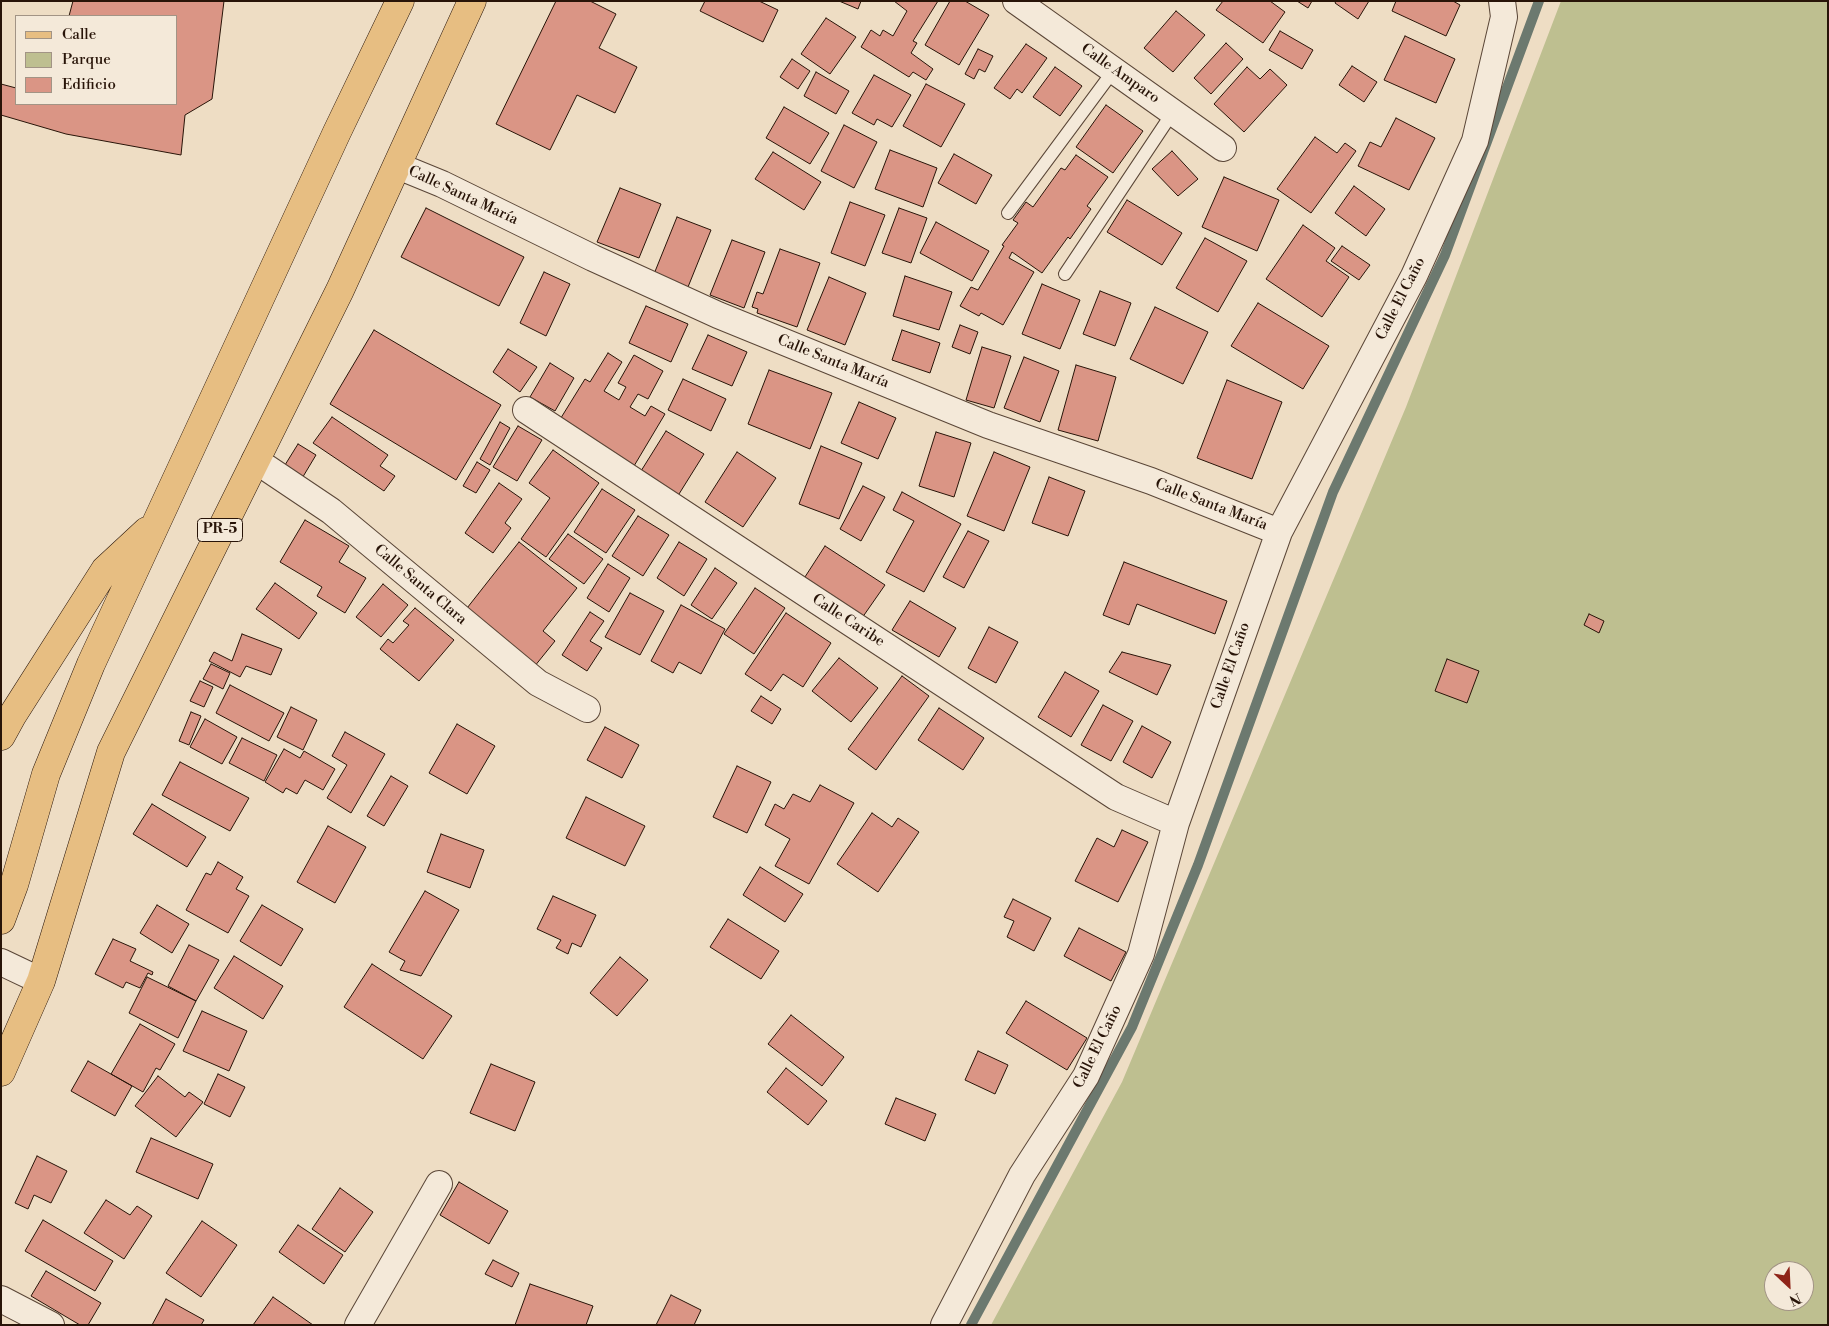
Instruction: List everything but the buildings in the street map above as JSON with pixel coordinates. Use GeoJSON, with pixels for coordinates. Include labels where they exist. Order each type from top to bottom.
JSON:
{"type":"FeatureCollection","features":[{"type":"Feature","properties":{"kind":"main road"},"geometry":{"type":"LineString","coordinates":[[1,920],[14,884],[46,774],[91,664],[336,132],[400,1]]}},
{"type":"Feature","properties":{"kind":"main road","name":"PR-5"},"geometry":{"type":"LineString","coordinates":[[1,1072],[41,981],[112,752],[340,290],[472,1]]}},
{"type":"Feature","properties":{"kind":"main road"},"geometry":{"type":"LineString","coordinates":[[1,736],[104,570],[156,524]]}},
{"type":"Feature","properties":{"kind":"street","name":"Calle Amparo"},"geometry":{"type":"LineString","coordinates":[[1016,1],[1223,148]]}},
{"type":"Feature","properties":{"kind":"street","name":"Calle El Caño"},"geometry":{"type":"LineString","coordinates":[[944,1325],[1022,1175],[1086,1076],[1141,954],[1176,823],[1279,532],[1414,276],[1475,142],[1504,17],[1502,1]]}},
{"type":"Feature","properties":{"kind":"street","name":"Calle Santa María"},"geometry":{"type":"LineString","coordinates":[[398,166],[442,184],[593,258],[718,315],[988,425],[1151,482],[1279,532]]}},
{"type":"Feature","properties":{"kind":"street","name":"Calle Caribe"},"geometry":{"type":"LineString","coordinates":[[526,410],[1116,797],[1176,823]]}},
{"type":"Feature","properties":{"kind":"street","name":"Calle Santa Clara"},"geometry":{"type":"LineString","coordinates":[[255,460],[331,511],[538,683],[587,709]]}},
{"type":"Feature","properties":{"kind":"street"},"geometry":{"type":"LineString","coordinates":[[1,962],[41,981]]}},
{"type":"Feature","properties":{"kind":"street"},"geometry":{"type":"LineString","coordinates":[[358,1325],[439,1184]]}},
{"type":"Feature","properties":{"kind":"street"},"geometry":{"type":"LineString","coordinates":[[1,1299],[51,1325]]}},
{"type":"Feature","properties":{"kind":"lane"},"geometry":{"type":"LineString","coordinates":[[1008,213],[1114,70]]}},
{"type":"Feature","properties":{"kind":"lane"},"geometry":{"type":"LineString","coordinates":[[1065,274],[1172,112]]}},
{"type":"Feature","properties":{"kind":"green space"},"geometry":{"type":"Polygon","coordinates":[[[1561,1],[1828,1],[1828,1325],[991,1325],[1122,1082],[1406,407],[1561,1]]]}},
{"type":"Feature","properties":{"kind":"waterway"},"geometry":{"type":"LineString","coordinates":[[971,1325],[1132,1027],[1198,865],[1333,492],[1445,255],[1539,1]]}}]}
